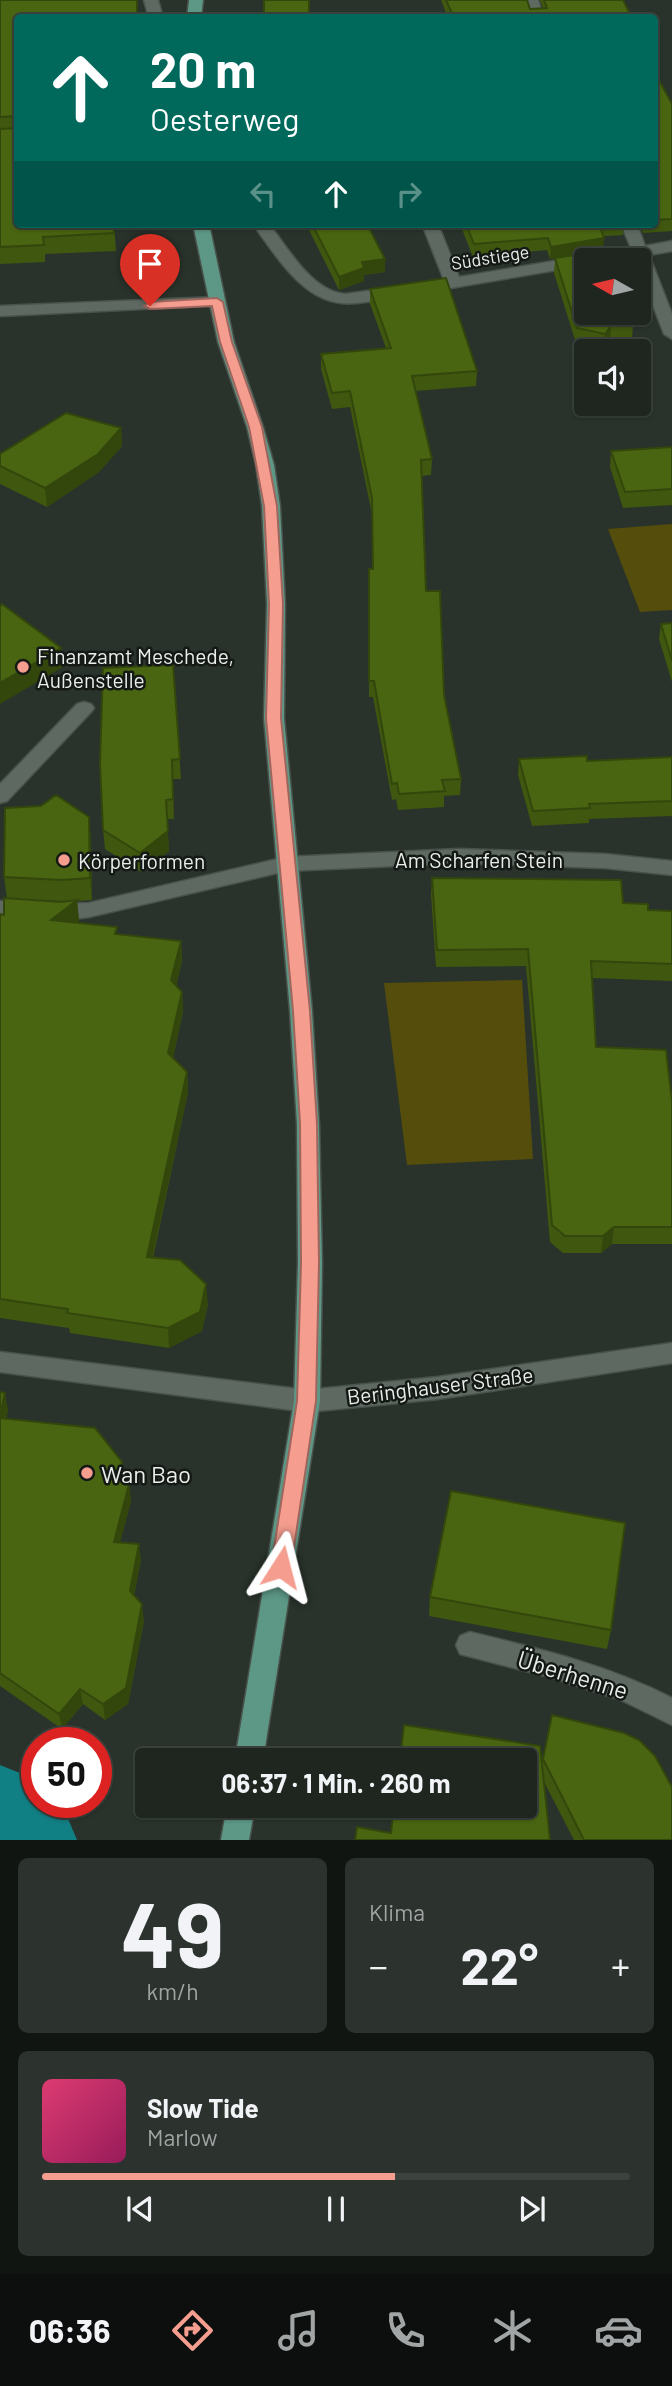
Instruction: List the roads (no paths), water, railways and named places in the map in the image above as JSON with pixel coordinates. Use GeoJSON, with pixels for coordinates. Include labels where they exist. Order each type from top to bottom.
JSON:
{"type":"FeatureCollection","features":[{"type":"Feature","properties":{"kind":"main road"},"geometry":{"type":"LineString","coordinates":[[202,228],[226,342],[255,427],[271,506],[276,615],[274,718],[301,1011],[308,1124],[310,1263],[307,1401],[251,1748]]}},
{"type":"Feature","properties":{"kind":"main road"},"geometry":{"type":"LineString","coordinates":[[235,1840],[239,1818]]}},
{"type":"Feature","properties":{"kind":"street","name":"Südstiege"},"geometry":{"type":"LineString","coordinates":[[264,228],[313,284],[328,295],[359,298],[574,263]]}},
{"type":"Feature","properties":{"kind":"street"},"geometry":{"type":"LineString","coordinates":[[432,228],[453,282]]}},
{"type":"Feature","properties":{"kind":"street"},"geometry":{"type":"LineString","coordinates":[[631,228],[640,248]]}},
{"type":"Feature","properties":{"kind":"street","name":"Südstiege"},"geometry":{"type":"LineString","coordinates":[[651,250],[672,246]]}},
{"type":"Feature","properties":{"kind":"street"},"geometry":{"type":"LineString","coordinates":[[651,277],[672,334]]}},
{"type":"Feature","properties":{"kind":"street"},"geometry":{"type":"LineString","coordinates":[[0,311],[217,302]]}},
{"type":"Feature","properties":{"kind":"street"},"geometry":{"type":"LineString","coordinates":[[0,796],[84,708]]}},
{"type":"Feature","properties":{"kind":"street","name":"Am Scharfen Stein"},"geometry":{"type":"LineString","coordinates":[[0,908],[54,912],[89,910],[286,864],[459,856],[605,861],[672,868]]}},
{"type":"Feature","properties":{"kind":"street","name":"Beringhauser Straße"},"geometry":{"type":"LineString","coordinates":[[0,1362],[307,1401],[438,1388],[672,1353]]}},
{"type":"Feature","properties":{"kind":"street","name":"Überhenne"},"geometry":{"type":"LineString","coordinates":[[470,1645],[553,1665],[626,1689],[672,1712]]}},
{"type":"Feature","properties":{"kind":"waterway"},"geometry":{"type":"LineString","coordinates":[[0,1825],[16,1840]]}},
{"type":"Feature","properties":{"kind":"place","name":"Finanzamt Meschede, Außenstelle"},"geometry":{"type":"Point","coordinates":[23,667]}},
{"type":"Feature","properties":{"kind":"place","name":"Körperformen"},"geometry":{"type":"Point","coordinates":[64,860]}},
{"type":"Feature","properties":{"kind":"place","name":"Wan Bao"},"geometry":{"type":"Point","coordinates":[87,1473]}}]}
